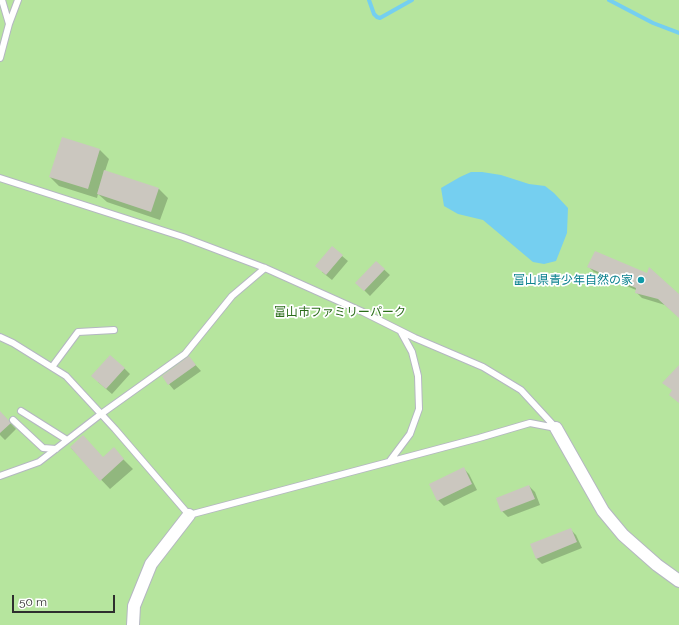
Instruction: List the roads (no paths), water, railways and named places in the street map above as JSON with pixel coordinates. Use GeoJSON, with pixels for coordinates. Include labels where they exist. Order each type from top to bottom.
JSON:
{"type":"FeatureCollection","features":[{"type":"Feature","properties":{"kind":"street"},"geometry":{"type":"LineString","coordinates":[[556,428],[603,511],[623,535],[657,565],[679,581]]}},
{"type":"Feature","properties":{"kind":"street"},"geometry":{"type":"LineString","coordinates":[[133,625],[134,606],[151,564],[188,515]]}},
{"type":"Feature","properties":{"kind":"lane"},"geometry":{"type":"LineString","coordinates":[[2,0],[10,24]]}},
{"type":"Feature","properties":{"kind":"lane"},"geometry":{"type":"LineString","coordinates":[[0,58],[18,0]]}},
{"type":"Feature","properties":{"kind":"lane"},"geometry":{"type":"LineString","coordinates":[[0,178],[183,237],[265,268],[363,312],[401,332],[483,367],[521,390],[556,428]]}},
{"type":"Feature","properties":{"kind":"lane"},"geometry":{"type":"LineString","coordinates":[[0,476],[39,462],[101,414],[185,354],[232,296],[265,268]]}},
{"type":"Feature","properties":{"kind":"lane"},"geometry":{"type":"LineString","coordinates":[[52,367],[78,332],[114,330]]}},
{"type":"Feature","properties":{"kind":"lane"},"geometry":{"type":"LineString","coordinates":[[389,462],[410,434],[420,409],[418,376],[412,352],[401,332]]}},
{"type":"Feature","properties":{"kind":"lane"},"geometry":{"type":"LineString","coordinates":[[0,337],[13,343],[66,376],[101,414],[188,515],[479,438],[530,423],[556,428]]}},
{"type":"Feature","properties":{"kind":"lane"},"geometry":{"type":"LineString","coordinates":[[20,411],[67,440]]}},
{"type":"Feature","properties":{"kind":"lane"},"geometry":{"type":"LineString","coordinates":[[13,420],[43,448],[56,449]]}},
{"type":"Feature","properties":{"kind":"water"},"geometry":{"type":"Polygon","coordinates":[[[471,172],[501,175],[529,184],[545,186],[554,193],[568,208],[567,233],[556,261],[544,264],[533,262],[483,220],[458,214],[444,206],[441,188],[471,172]]]}},
{"type":"Feature","properties":{"kind":"waterway"},"geometry":{"type":"LineString","coordinates":[[369,0],[374,14],[380,18],[412,0]]}},
{"type":"Feature","properties":{"kind":"waterway"},"geometry":{"type":"LineString","coordinates":[[609,0],[653,23],[679,33]]}},
{"type":"Feature","properties":{"kind":"place","name":"富山県青少年自然の家"},"geometry":{"type":"Point","coordinates":[641,280]}},
{"type":"Feature","properties":{"kind":"park label","name":"富山市ファミリーパーク"},"geometry":{"type":"Point","coordinates":[340,312]}}]}
